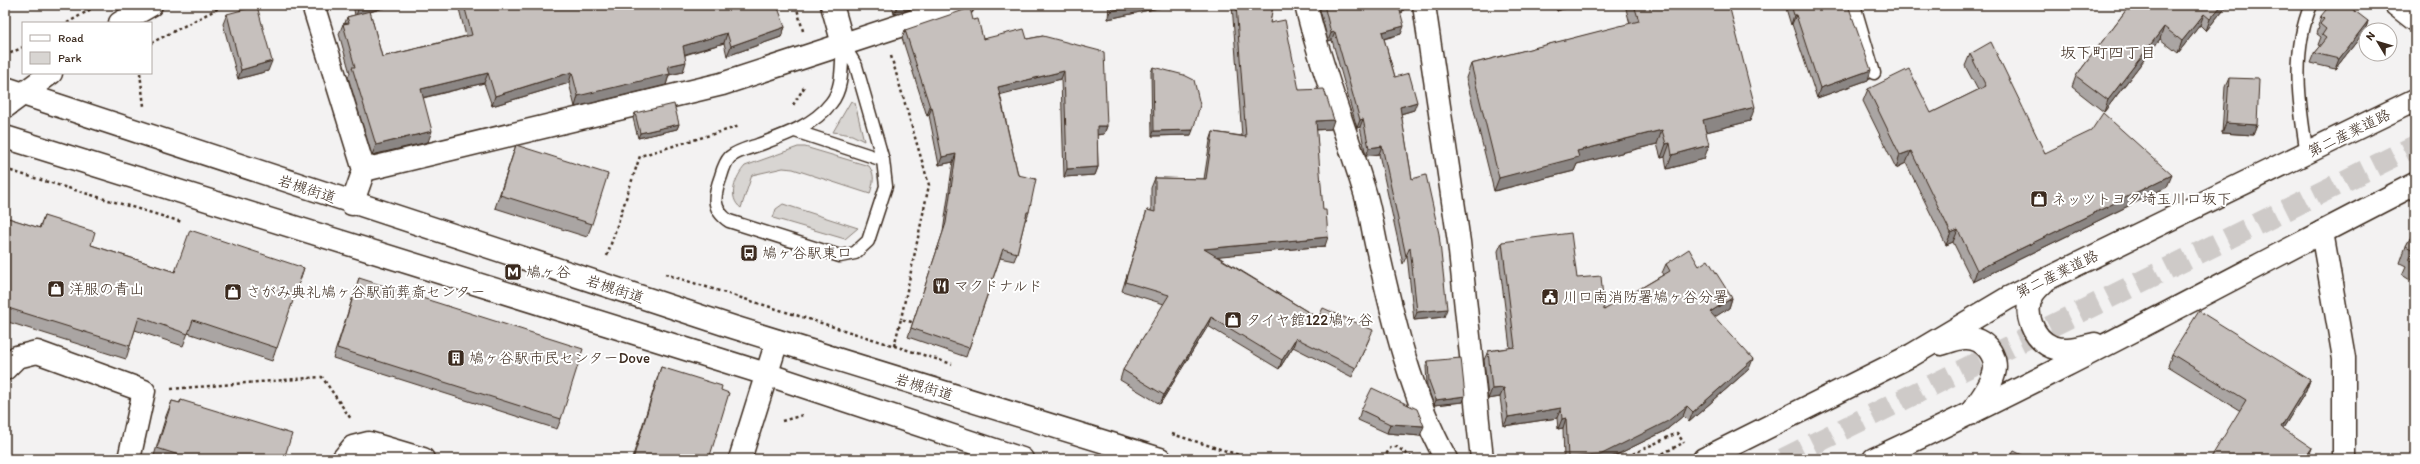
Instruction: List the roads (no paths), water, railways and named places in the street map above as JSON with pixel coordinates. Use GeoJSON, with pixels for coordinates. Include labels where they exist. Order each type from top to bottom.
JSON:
{"type":"FeatureCollection","features":[{"type":"Feature","properties":{"kind":"main road"},"geometry":{"type":"LineString","coordinates":[[122,22],[151,5]]}},
{"type":"Feature","properties":{"kind":"main road"},"geometry":{"type":"LineString","coordinates":[[312,5],[364,170],[352,204]]}},
{"type":"Feature","properties":{"kind":"main road"},"geometry":{"type":"LineString","coordinates":[[832,5],[843,44]]}},
{"type":"Feature","properties":{"kind":"main road"},"geometry":{"type":"LineString","coordinates":[[364,170],[722,84],[963,5]]}},
{"type":"Feature","properties":{"kind":"main road"},"geometry":{"type":"LineString","coordinates":[[1306,5],[1315,44],[1365,194],[1378,253],[1408,370],[1422,410],[1446,459]]}},
{"type":"Feature","properties":{"kind":"main road"},"geometry":{"type":"LineString","coordinates":[[1424,5],[1459,242],[1482,459]]}},
{"type":"Feature","properties":{"kind":"main road"},"geometry":{"type":"LineString","coordinates":[[2396,5],[2415,20]]}},
{"type":"Feature","properties":{"kind":"main road"},"geometry":{"type":"LineString","coordinates":[[5,107],[14,91],[49,74]]}},
{"type":"Feature","properties":{"kind":"main road","name":"岩槻街道"},"geometry":{"type":"LineString","coordinates":[[14,91],[352,204],[776,341],[1160,459]]}},
{"type":"Feature","properties":{"kind":"main road","name":"第二産業道路"},"geometry":{"type":"LineString","coordinates":[[1704,459],[1912,355],[2008,298],[2307,154],[2415,100]]}},
{"type":"Feature","properties":{"kind":"main road"},"geometry":{"type":"LineString","coordinates":[[5,137],[766,374],[1022,459]]}},
{"type":"Feature","properties":{"kind":"main road"},"geometry":{"type":"LineString","coordinates":[[1874,459],[1969,415],[2123,337],[2415,184]]}},
{"type":"Feature","properties":{"kind":"main road"},"geometry":{"type":"LineString","coordinates":[[2322,232],[2344,358],[2344,459]]}},
{"type":"Feature","properties":{"kind":"main road"},"geometry":{"type":"LineString","coordinates":[[2046,279],[2033,294],[2029,310],[2031,326],[2041,340],[2052,347],[2068,349],[2123,337]]}},
{"type":"Feature","properties":{"kind":"main road"},"geometry":{"type":"LineString","coordinates":[[1912,355],[1947,342],[1966,338],[1983,344],[1991,351],[1996,362],[1994,375],[1985,393],[1969,415]]}},
{"type":"Feature","properties":{"kind":"main road"},"geometry":{"type":"LineString","coordinates":[[740,459],[776,341]]}},
{"type":"Feature","properties":{"kind":"main road"},"geometry":{"type":"LineString","coordinates":[[5,369],[16,357],[36,352],[144,392],[129,459]]}},
{"type":"Feature","properties":{"kind":"main road"},"geometry":{"type":"LineString","coordinates":[[343,459],[353,447],[369,443],[423,459]]}},
{"type":"Feature","properties":{"kind":"lane"},"geometry":{"type":"LineString","coordinates":[[1854,5],[1874,73]]}},
{"type":"Feature","properties":{"kind":"lane"},"geometry":{"type":"LineString","coordinates":[[2307,154],[2298,91],[2300,54],[2311,5]]}},
{"type":"Feature","properties":{"kind":"lane"},"geometry":{"type":"LineString","coordinates":[[843,44],[856,66],[883,160],[886,186],[868,242],[855,253],[840,256],[729,221],[720,215],[714,195],[724,165],[731,157],[742,150],[795,131],[814,119],[831,103],[839,89],[843,44]]}},
{"type":"Feature","properties":{"kind":"lane"},"geometry":{"type":"LineString","coordinates":[[795,131],[883,160]]}},
{"type":"Feature","properties":{"kind":"tunnel"},"geometry":{"type":"LineString","coordinates":[[1783,459],[2415,146]]}},
{"type":"Feature","properties":{"kind":"place","name":"ネッツトヨタ埼玉川口坂下"},"geometry":{"type":"Point","coordinates":[2039,199]}},
{"type":"Feature","properties":{"kind":"place","name":"鳩ヶ谷駅東口"},"geometry":{"type":"Point","coordinates":[749,253]}},
{"type":"Feature","properties":{"kind":"place","name":"鳩ヶ谷"},"geometry":{"type":"Point","coordinates":[513,272]}},
{"type":"Feature","properties":{"kind":"place","name":"マクドナルド"},"geometry":{"type":"Point","coordinates":[941,286]}},
{"type":"Feature","properties":{"kind":"place","name":"洋服の青山"},"geometry":{"type":"Point","coordinates":[56,289]}},
{"type":"Feature","properties":{"kind":"place","name":"さがみ典礼鳩ヶ谷駅前葬斎センター"},"geometry":{"type":"Point","coordinates":[233,292]}},
{"type":"Feature","properties":{"kind":"place","name":"川口南消防署鳩ヶ谷分署"},"geometry":{"type":"Point","coordinates":[1550,297]}},
{"type":"Feature","properties":{"kind":"place","name":"タイヤ館122鳩ヶ谷"},"geometry":{"type":"Point","coordinates":[1233,320]}},
{"type":"Feature","properties":{"kind":"place","name":"鳩ヶ谷駅市民センターDove"},"geometry":{"type":"Point","coordinates":[456,358]}},
{"type":"Feature","properties":{"kind":"district","name":"坂下町四丁目"},"geometry":{"type":"Point","coordinates":[2108,52]}}]}
